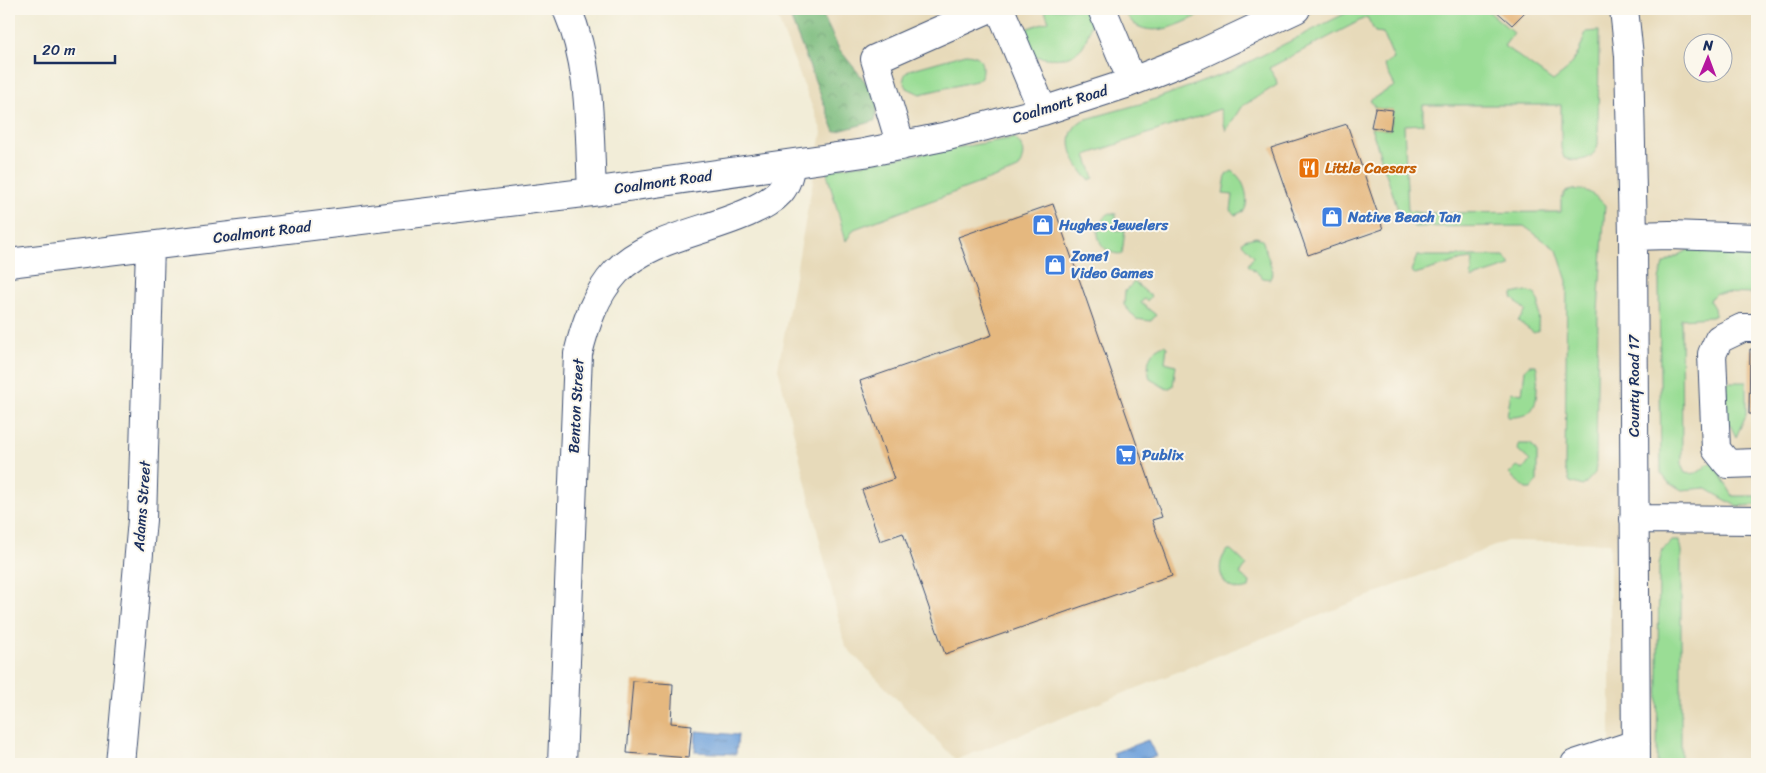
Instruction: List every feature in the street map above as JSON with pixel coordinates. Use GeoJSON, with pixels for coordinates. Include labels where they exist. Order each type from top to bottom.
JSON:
{"type":"FeatureCollection","features":[{"type":"Feature","properties":{"kind":"street"},"geometry":{"type":"LineString","coordinates":[[567,9],[579,42],[586,82],[592,192]]}},
{"type":"Feature","properties":{"kind":"street"},"geometry":{"type":"LineString","coordinates":[[901,146],[875,59],[988,9]]}},
{"type":"Feature","properties":{"kind":"street"},"geometry":{"type":"LineString","coordinates":[[1000,9],[1043,111]]}},
{"type":"Feature","properties":{"kind":"street"},"geometry":{"type":"LineString","coordinates":[[1102,9],[1132,81]]}},
{"type":"Feature","properties":{"kind":"street","name":"Coalmont Road"},"geometry":{"type":"LineString","coordinates":[[9,263],[592,192],[791,164],[901,146],[1043,111],[1132,81],[1196,56],[1296,9]]}},
{"type":"Feature","properties":{"kind":"street","name":"County Road 17"},"geometry":{"type":"LineString","coordinates":[[1624,9],[1629,56],[1633,236],[1636,754]]}},
{"type":"Feature","properties":{"kind":"street","name":"Benton Street"},"geometry":{"type":"LineString","coordinates":[[562,764],[578,354],[584,326],[591,310],[616,272],[654,247],[735,219],[765,204],[780,192],[787,181],[791,164]]}},
{"type":"Feature","properties":{"kind":"street"},"geometry":{"type":"LineString","coordinates":[[1633,236],[1670,235],[1757,238]]}},
{"type":"Feature","properties":{"kind":"street","name":"Adams Street"},"geometry":{"type":"LineString","coordinates":[[120,764],[142,520],[150,246]]}},
{"type":"Feature","properties":{"kind":"street"},"geometry":{"type":"LineString","coordinates":[[1757,328],[1742,328],[1719,339],[1712,354],[1716,448],[1728,464],[1757,463]]}},
{"type":"Feature","properties":{"kind":"street"},"geometry":{"type":"LineString","coordinates":[[1634,520],[1757,520]]}},
{"type":"Feature","properties":{"kind":"street"},"geometry":{"type":"LineString","coordinates":[[1575,764],[1636,754]]}},
{"type":"Feature","properties":{"kind":"shaded area"},"geometry":{"type":"Polygon","coordinates":[[[774,9],[1757,9],[1757,764],[1610,764],[1610,543],[1507,541],[956,760],[845,646],[778,368],[822,132],[774,9]]]}},
{"type":"Feature","properties":{"kind":"green space"},"geometry":{"type":"Polygon","coordinates":[[[787,9],[820,9],[839,49],[868,85],[878,103],[875,121],[835,132],[787,9]]]}},
{"type":"Feature","properties":{"kind":"green space"},"geometry":{"type":"Polygon","coordinates":[[[1044,9],[1085,9],[1091,23],[1084,44],[1078,51],[1072,55],[1058,58],[1030,55],[1017,32],[1049,21],[1044,9]]]}},
{"type":"Feature","properties":{"kind":"green space"},"geometry":{"type":"Polygon","coordinates":[[[1122,9],[1212,9],[1174,26],[1153,30],[1134,24],[1122,9]]]}},
{"type":"Feature","properties":{"kind":"green space"},"geometry":{"type":"Polygon","coordinates":[[[1354,9],[1486,9],[1514,33],[1504,46],[1553,81],[1566,71],[1579,52],[1586,32],[1599,31],[1598,144],[1593,154],[1585,159],[1564,158],[1561,148],[1561,105],[1423,105],[1423,124],[1404,125],[1408,211],[1422,213],[1561,212],[1561,200],[1565,192],[1571,190],[1587,191],[1605,205],[1598,311],[1596,465],[1595,473],[1583,486],[1570,482],[1565,469],[1567,281],[1557,250],[1524,226],[1415,227],[1405,221],[1399,213],[1371,127],[1390,130],[1393,110],[1375,108],[1370,100],[1395,86],[1384,65],[1394,59],[1383,33],[1375,32],[1367,17],[1269,68],[1276,79],[1277,85],[1241,107],[1226,131],[1220,109],[1086,155],[1094,178],[1089,180],[1074,158],[1070,141],[1076,126],[1083,120],[1147,102],[1229,72],[1354,9]]]}},
{"type":"Feature","properties":{"kind":"green space"},"geometry":{"type":"Polygon","coordinates":[[[966,54],[975,56],[982,64],[981,77],[976,81],[920,94],[907,88],[904,79],[909,70],[966,54]]]}},
{"type":"Feature","properties":{"kind":"green space"},"geometry":{"type":"Polygon","coordinates":[[[1014,138],[1021,145],[1023,153],[1018,169],[854,229],[846,241],[826,170],[1014,138]]]}},
{"type":"Feature","properties":{"kind":"green space"},"geometry":{"type":"Polygon","coordinates":[[[1232,171],[1240,178],[1245,189],[1247,201],[1244,211],[1235,215],[1231,211],[1233,195],[1223,194],[1226,175],[1232,171]]]}},
{"type":"Feature","properties":{"kind":"green space"},"geometry":{"type":"Polygon","coordinates":[[[1110,213],[1116,214],[1116,230],[1125,230],[1122,254],[1107,250],[1099,238],[1098,232],[1103,218],[1110,213]]]}},
{"type":"Feature","properties":{"kind":"green space"},"geometry":{"type":"Polygon","coordinates":[[[1256,237],[1262,239],[1273,272],[1270,279],[1263,278],[1248,265],[1254,256],[1242,243],[1244,240],[1256,237]]]}},
{"type":"Feature","properties":{"kind":"green space"},"geometry":{"type":"Polygon","coordinates":[[[1690,249],[1757,252],[1757,294],[1716,293],[1709,300],[1714,308],[1715,315],[1711,317],[1681,319],[1682,467],[1685,473],[1692,474],[1700,471],[1707,464],[1713,463],[1733,496],[1757,496],[1757,505],[1736,506],[1705,488],[1682,490],[1668,482],[1661,473],[1659,280],[1663,264],[1690,249]]]}},
{"type":"Feature","properties":{"kind":"green space"},"geometry":{"type":"Polygon","coordinates":[[[1417,256],[1504,256],[1510,263],[1510,266],[1473,278],[1471,277],[1473,259],[1462,260],[1415,274],[1411,271],[1417,256]]]}},
{"type":"Feature","properties":{"kind":"green space"},"geometry":{"type":"Polygon","coordinates":[[[1134,282],[1151,296],[1147,301],[1144,299],[1141,303],[1156,315],[1151,321],[1136,319],[1124,305],[1125,291],[1134,282]]]}},
{"type":"Feature","properties":{"kind":"green space"},"geometry":{"type":"Polygon","coordinates":[[[1526,291],[1535,294],[1539,303],[1538,331],[1534,333],[1518,321],[1526,311],[1512,298],[1513,294],[1526,291]]]}},
{"type":"Feature","properties":{"kind":"green space"},"geometry":{"type":"Polygon","coordinates":[[[1164,345],[1167,347],[1165,362],[1176,365],[1173,386],[1167,389],[1150,379],[1148,368],[1151,354],[1164,345]]]}},
{"type":"Feature","properties":{"kind":"green space"},"geometry":{"type":"Polygon","coordinates":[[[1529,365],[1536,365],[1538,377],[1536,399],[1532,410],[1523,416],[1507,417],[1511,392],[1522,394],[1525,370],[1529,365]]]}},
{"type":"Feature","properties":{"kind":"green space"},"geometry":{"type":"Polygon","coordinates":[[[1727,382],[1746,382],[1746,415],[1736,437],[1726,417],[1727,382]]]}},
{"type":"Feature","properties":{"kind":"green space"},"geometry":{"type":"Polygon","coordinates":[[[1519,444],[1531,444],[1537,453],[1537,481],[1531,489],[1526,489],[1509,474],[1517,466],[1523,470],[1530,461],[1518,450],[1519,444]]]}},
{"type":"Feature","properties":{"kind":"green space"},"geometry":{"type":"Polygon","coordinates":[[[1672,541],[1679,541],[1681,551],[1681,764],[1657,764],[1659,564],[1663,549],[1672,541]]]}},
{"type":"Feature","properties":{"kind":"green space"},"geometry":{"type":"Polygon","coordinates":[[[1228,550],[1231,550],[1247,565],[1240,574],[1250,582],[1249,588],[1240,590],[1233,588],[1223,579],[1221,564],[1228,550]]]}},
{"type":"Feature","properties":{"kind":"water"},"geometry":{"type":"Polygon","coordinates":[[[696,731],[738,735],[736,754],[695,752],[696,731]]]}},
{"type":"Feature","properties":{"kind":"water"},"geometry":{"type":"Polygon","coordinates":[[[1148,740],[1156,756],[1133,764],[1118,764],[1113,753],[1148,740]]]}},
{"type":"Feature","properties":{"kind":"building"},"geometry":{"type":"Polygon","coordinates":[[[1494,9],[1528,9],[1512,25],[1494,9]]]}},
{"type":"Feature","properties":{"kind":"building"},"geometry":{"type":"Polygon","coordinates":[[[1375,108],[1393,110],[1390,130],[1371,127],[1375,108]]]}},
{"type":"Feature","properties":{"kind":"building"},"geometry":{"type":"Polygon","coordinates":[[[1347,124],[1383,229],[1308,255],[1271,148],[1347,124]]]}},
{"type":"Feature","properties":{"kind":"building"},"geometry":{"type":"Polygon","coordinates":[[[1053,204],[1162,517],[1152,520],[1172,575],[945,654],[903,533],[880,541],[862,490],[894,479],[860,381],[992,335],[958,237],[1053,204]]]}},
{"type":"Feature","properties":{"kind":"building"},"geometry":{"type":"Polygon","coordinates":[[[1750,349],[1757,350],[1757,414],[1749,414],[1750,349]]]}},
{"type":"Feature","properties":{"kind":"building"},"geometry":{"type":"Polygon","coordinates":[[[633,681],[673,684],[671,723],[692,725],[689,758],[627,753],[633,681]]]}},
{"type":"Feature","properties":{"kind":"place","name":"Little Caesars"},"geometry":{"type":"Point","coordinates":[1309,168]}},
{"type":"Feature","properties":{"kind":"place","name":"Native Beach Tan"},"geometry":{"type":"Point","coordinates":[1332,217]}},
{"type":"Feature","properties":{"kind":"place","name":"Hughes Jewelers"},"geometry":{"type":"Point","coordinates":[1043,225]}},
{"type":"Feature","properties":{"kind":"place","name":"Zone1 Video Games"},"geometry":{"type":"Point","coordinates":[1055,265]}},
{"type":"Feature","properties":{"kind":"place","name":"Publix"},"geometry":{"type":"Point","coordinates":[1126,455]}}]}
